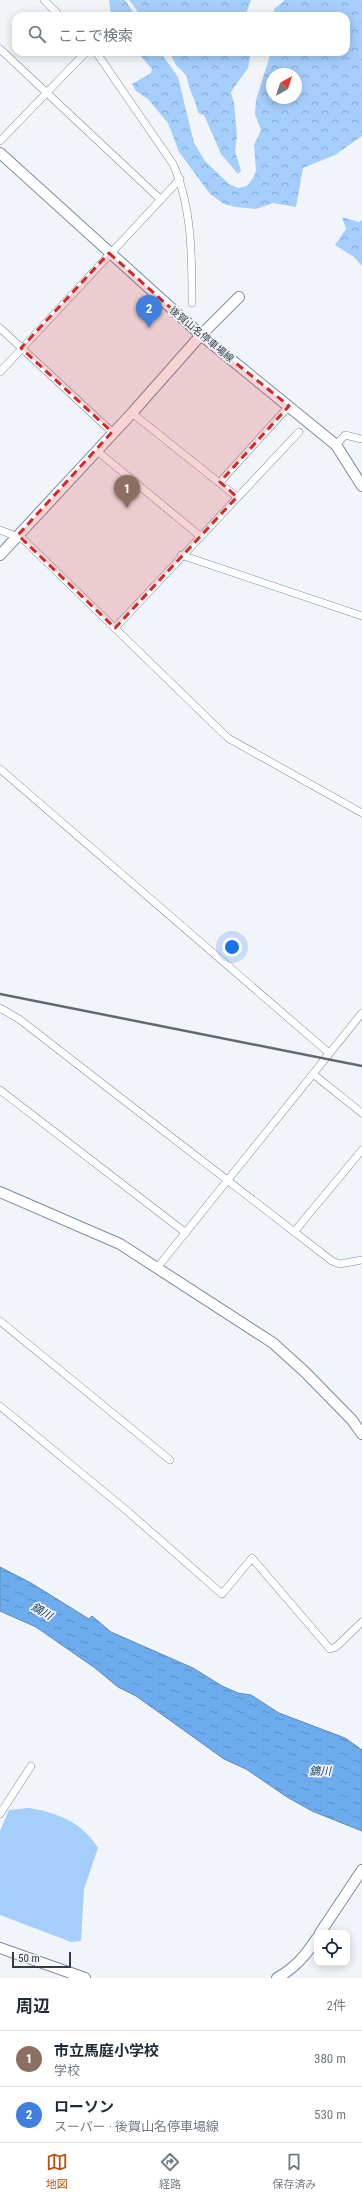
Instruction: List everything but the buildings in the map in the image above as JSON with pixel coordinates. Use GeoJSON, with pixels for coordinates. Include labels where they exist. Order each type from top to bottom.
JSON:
{"type":"FeatureCollection","features":[{"type":"Feature","properties":{"kind":"street"},"geometry":{"type":"LineString","coordinates":[[44,0],[56,12]]}},
{"type":"Feature","properties":{"kind":"street"},"geometry":{"type":"LineString","coordinates":[[0,49],[160,199]]}},
{"type":"Feature","properties":{"kind":"street"},"geometry":{"type":"LineString","coordinates":[[0,141],[82,56]]}},
{"type":"Feature","properties":{"kind":"street"},"geometry":{"type":"LineString","coordinates":[[99,56],[173,164],[180,179],[190,243],[192,303]]}},
{"type":"Feature","properties":{"kind":"street","name":"後賀山名停車場線"},"geometry":{"type":"LineString","coordinates":[[0,153],[201,335],[336,445],[362,486]]}},
{"type":"Feature","properties":{"kind":"street"},"geometry":{"type":"LineString","coordinates":[[0,372],[109,253],[180,179]]}},
{"type":"Feature","properties":{"kind":"street"},"geometry":{"type":"LineString","coordinates":[[0,555],[201,335],[239,297]]}},
{"type":"Feature","properties":{"kind":"street"},"geometry":{"type":"LineString","coordinates":[[0,328],[112,432]]}},
{"type":"Feature","properties":{"kind":"street"},"geometry":{"type":"LineString","coordinates":[[220,482],[289,406]]}},
{"type":"Feature","properties":{"kind":"street"},"geometry":{"type":"LineString","coordinates":[[132,412],[237,497]]}},
{"type":"Feature","properties":{"kind":"street"},"geometry":{"type":"LineString","coordinates":[[115,628],[181,555],[298,432]]}},
{"type":"Feature","properties":{"kind":"street"},"geometry":{"type":"LineString","coordinates":[[336,445],[345,435],[362,439]]}},
{"type":"Feature","properties":{"kind":"street"},"geometry":{"type":"LineString","coordinates":[[96,450],[200,536]]}},
{"type":"Feature","properties":{"kind":"street"},"geometry":{"type":"LineString","coordinates":[[0,530],[18,536],[228,738],[362,813]]}},
{"type":"Feature","properties":{"kind":"street"},"geometry":{"type":"LineString","coordinates":[[181,555],[362,616]]}},
{"type":"Feature","properties":{"kind":"street"},"geometry":{"type":"LineString","coordinates":[[0,769],[329,1053]]}},
{"type":"Feature","properties":{"kind":"street"},"geometry":{"type":"LineString","coordinates":[[0,1008],[24,1024],[332,1261],[340,1264],[362,1260]]}},
{"type":"Feature","properties":{"kind":"street"},"geometry":{"type":"LineString","coordinates":[[157,1268],[227,1179],[362,1013]]}},
{"type":"Feature","properties":{"kind":"street"},"geometry":{"type":"LineString","coordinates":[[313,1074],[362,1113]]}},
{"type":"Feature","properties":{"kind":"street"},"geometry":{"type":"LineString","coordinates":[[0,1090],[186,1233]]}},
{"type":"Feature","properties":{"kind":"street"},"geometry":{"type":"LineString","coordinates":[[294,1232],[362,1150]]}},
{"type":"Feature","properties":{"kind":"street"},"geometry":{"type":"LineString","coordinates":[[0,1192],[108,1238],[273,1343],[305,1372],[352,1420],[362,1434]]}},
{"type":"Feature","properties":{"kind":"street"},"geometry":{"type":"LineString","coordinates":[[0,1321],[170,1460]]}},
{"type":"Feature","properties":{"kind":"street"},"geometry":{"type":"LineString","coordinates":[[0,1406],[126,1510],[222,1594],[252,1558],[330,1649],[336,1647],[362,1622]]}},
{"type":"Feature","properties":{"kind":"street"},"geometry":{"type":"LineString","coordinates":[[0,1814],[31,1766]]}},
{"type":"Feature","properties":{"kind":"street"},"geometry":{"type":"LineString","coordinates":[[322,1930],[362,1870]]}},
{"type":"Feature","properties":{"kind":"street"},"geometry":{"type":"LineString","coordinates":[[277,1978],[291,1970],[303,1958],[314,1942]]}},
{"type":"Feature","properties":{"kind":"street"},"geometry":{"type":"LineString","coordinates":[[0,1948],[85,1978]]}},
{"type":"Feature","properties":{"kind":"highlighted area"},"geometry":{"type":"Polygon","coordinates":[[[109,253],[201,335],[289,406],[220,482],[237,497],[115,628],[18,535],[112,432],[21,348],[109,253]]]}},
{"type":"Feature","properties":{"kind":"green space"},"geometry":{"type":"Polygon","coordinates":[[[109,0],[125,0],[133,12],[110,12],[109,0]]]}},
{"type":"Feature","properties":{"kind":"green space"},"geometry":{"type":"Polygon","coordinates":[[[129,0],[251,0],[246,12],[138,12],[129,0]]]}},
{"type":"Feature","properties":{"kind":"green space"},"geometry":{"type":"Polygon","coordinates":[[[285,0],[362,0],[362,136],[335,155],[303,168],[296,207],[273,203],[256,209],[224,204],[210,194],[179,152],[168,123],[148,99],[136,91],[132,84],[151,73],[152,69],[141,56],[163,56],[178,77],[194,143],[205,161],[229,184],[238,188],[247,186],[256,171],[254,145],[261,130],[255,114],[256,100],[266,68],[270,56],[350,56],[350,12],[274,12],[274,9],[285,0]]]}},
{"type":"Feature","properties":{"kind":"green space"},"geometry":{"type":"Polygon","coordinates":[[[172,56],[250,56],[248,68],[231,92],[234,103],[237,136],[235,151],[241,171],[238,174],[221,154],[204,115],[198,113],[187,76],[176,65],[172,56]]]}},
{"type":"Feature","properties":{"kind":"green space"},"geometry":{"type":"Polygon","coordinates":[[[342,217],[359,222],[362,220],[362,266],[354,257],[335,245],[346,229],[342,217]]]}},
{"type":"Feature","properties":{"kind":"green space"},"geometry":{"type":"Polygon","coordinates":[[[29,1808],[59,1816],[77,1825],[85,1831],[98,1848],[84,1889],[81,1941],[71,1942],[0,1915],[0,1831],[9,1810],[29,1808]]]}},
{"type":"Feature","properties":{"kind":"water","name":"鏑川"},"geometry":{"type":"Polygon","coordinates":[[[0,1567],[31,1583],[89,1619],[92,1616],[111,1632],[193,1668],[222,1686],[238,1693],[251,1695],[279,1713],[345,1738],[362,1750],[362,1831],[312,1811],[287,1797],[246,1769],[224,1759],[136,1696],[118,1687],[95,1668],[36,1627],[0,1611],[0,1567]]]}},
{"type":"Feature","properties":{"kind":"railway"},"geometry":{"type":"LineString","coordinates":[[0,994],[362,1066]]}},
{"type":"Feature","properties":{"kind":"place","name":"ローソン"},"geometry":{"type":"Point","coordinates":[149,328]}},
{"type":"Feature","properties":{"kind":"place","name":"市立馬庭小学校"},"geometry":{"type":"Point","coordinates":[127,508]}}]}
